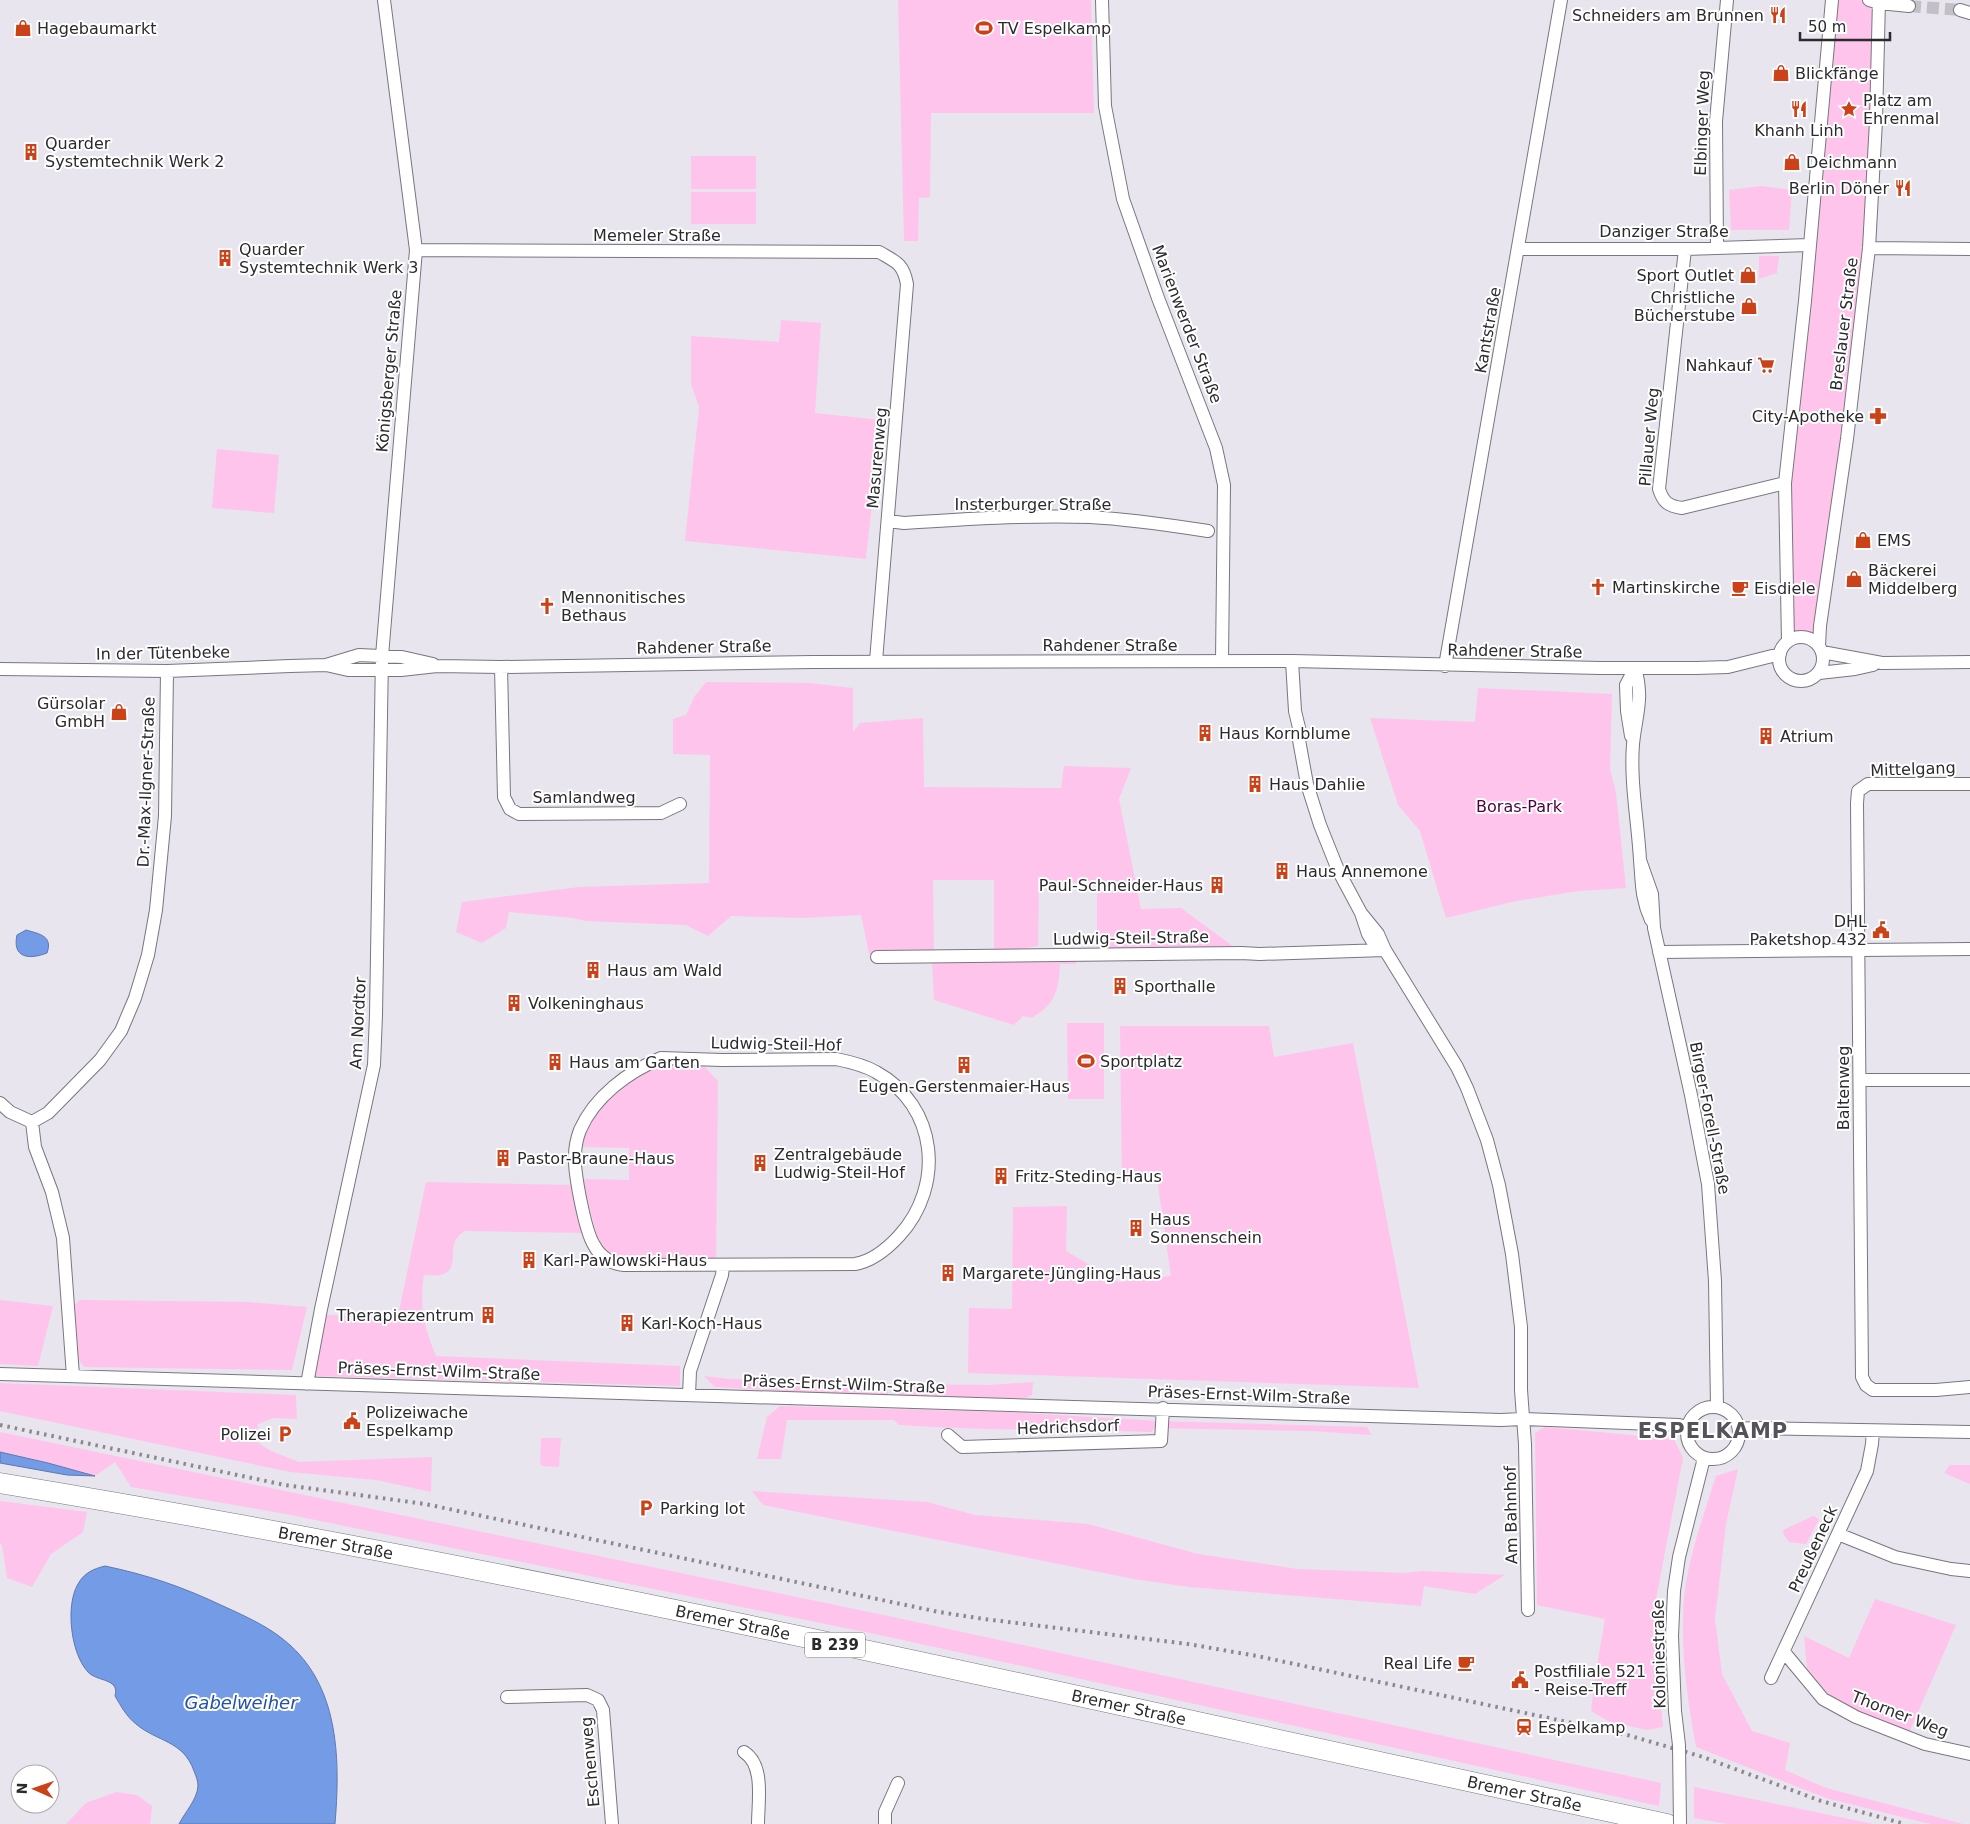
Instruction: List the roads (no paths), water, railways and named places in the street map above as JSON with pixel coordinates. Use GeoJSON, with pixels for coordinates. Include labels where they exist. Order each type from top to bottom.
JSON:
{"type":"FeatureCollection","features":[{"type":"Feature","properties":{"kind":"main road","name":"Bremer Straße"},"geometry":{"type":"LineString","coordinates":[[0,1483],[340,1542],[608,1595],[1667,1824]]}},
{"type":"Feature","properties":{"kind":"street","name":"Königsberger Straße"},"geometry":{"type":"LineString","coordinates":[[382,656],[416,250],[384,0]]}},
{"type":"Feature","properties":{"kind":"street","name":"Marienwerder Straße"},"geometry":{"type":"LineString","coordinates":[[1102,0],[1105,106],[1123,199],[1158,298],[1216,448],[1224,485],[1222,662]]}},
{"type":"Feature","properties":{"kind":"street","name":"Kantstraße"},"geometry":{"type":"LineString","coordinates":[[1445,666],[1561,0]]}},
{"type":"Feature","properties":{"kind":"street","name":"Elbinger Weg"},"geometry":{"type":"LineString","coordinates":[[1717,248],[1716,121],[1727,0]]}},
{"type":"Feature","properties":{"kind":"street"},"geometry":{"type":"LineString","coordinates":[[1832,0],[1806,301],[1785,483],[1788,641],[1780,654],[1779,662],[1782,670],[1793,680],[1807,681],[1819,673],[1855,669],[1882,663],[1970,662]]}},
{"type":"Feature","properties":{"kind":"street"},"geometry":{"type":"LineString","coordinates":[[1876,1],[1909,6]]}},
{"type":"Feature","properties":{"kind":"street","name":"Breslauer Straße"},"geometry":{"type":"LineString","coordinates":[[1820,649],[1820,626],[1848,430],[1869,248],[1876,121],[1876,1]]}},
{"type":"Feature","properties":{"kind":"street","name":"Danziger Straße"},"geometry":{"type":"LineString","coordinates":[[1519,249],[1685,249],[1810,245]]}},
{"type":"Feature","properties":{"kind":"street"},"geometry":{"type":"LineString","coordinates":[[1869,248],[1970,249]]}},
{"type":"Feature","properties":{"kind":"street","name":"Pillauer Weg"},"geometry":{"type":"LineString","coordinates":[[1685,249],[1659,489],[1662,499],[1670,506],[1682,508],[1785,483]]}},
{"type":"Feature","properties":{"kind":"street","name":"Memeler Straße"},"geometry":{"type":"LineString","coordinates":[[416,250],[879,252],[895,262]]}},
{"type":"Feature","properties":{"kind":"street","name":"Masurenweg"},"geometry":{"type":"LineString","coordinates":[[876,661],[907,284],[905,271],[895,262]]}},
{"type":"Feature","properties":{"kind":"street","name":"Insterburger Straße"},"geometry":{"type":"LineString","coordinates":[[888,521],[904,523],[1007,518],[1090,517],[1160,523],[1208,531]]}},
{"type":"Feature","properties":{"kind":"street"},"geometry":{"type":"LineString","coordinates":[[1788,641],[1804,637],[1812,640],[1820,649],[1824,659],[1819,673]]}},
{"type":"Feature","properties":{"kind":"street"},"geometry":{"type":"LineString","coordinates":[[1820,649],[1882,663]]}},
{"type":"Feature","properties":{"kind":"street","name":"Rahdener Straße"},"geometry":{"type":"LineString","coordinates":[[381,670],[437,666],[501,667],[876,661],[1292,661],[1445,666],[1728,668],[1780,654]]}},
{"type":"Feature","properties":{"kind":"street","name":"In der Tütenbeke"},"geometry":{"type":"LineString","coordinates":[[0,669],[167,671],[326,665],[359,655],[382,656]]}},
{"type":"Feature","properties":{"kind":"street","name":"Rahdener Straße"},"geometry":{"type":"LineString","coordinates":[[382,656],[402,657],[437,666]]}},
{"type":"Feature","properties":{"kind":"street","name":"Am Nordtor"},"geometry":{"type":"LineString","coordinates":[[307,1384],[321,1309],[374,1065],[382,656]]}},
{"type":"Feature","properties":{"kind":"street","name":"Am Bahnhof"},"geometry":{"type":"LineString","coordinates":[[1292,661],[1295,711],[1298,718],[1299,740],[1308,784],[1338,870],[1361,913],[1378,934],[1385,950],[1457,1067],[1476,1108],[1499,1185],[1518,1294],[1521,1327],[1528,1610]]}},
{"type":"Feature","properties":{"kind":"street","name":"In der Tütenbeke"},"geometry":{"type":"LineString","coordinates":[[326,665],[348,670],[381,670]]}},
{"type":"Feature","properties":{"kind":"street","name":"Samlandweg"},"geometry":{"type":"LineString","coordinates":[[501,667],[504,797],[510,808],[520,814],[661,812],[680,804]]}},
{"type":"Feature","properties":{"kind":"street","name":"Birger-Forell-Straße"},"geometry":{"type":"LineString","coordinates":[[1635,668],[1626,685],[1627,711],[1633,745],[1634,804],[1640,860],[1652,894],[1654,928],[1691,1095],[1708,1184],[1716,1281],[1717,1407]]}},
{"type":"Feature","properties":{"kind":"street","name":"Dr.-Max-Ilgner-Straße"},"geometry":{"type":"LineString","coordinates":[[32,1122],[48,1113],[100,1060],[121,1031],[135,998],[148,955],[163,835],[167,671]]}},
{"type":"Feature","properties":{"kind":"street","name":"Mittelgang"},"geometry":{"type":"LineString","coordinates":[[1858,791],[1868,784],[1970,784]]}},
{"type":"Feature","properties":{"kind":"street","name":"Baltenweg"},"geometry":{"type":"LineString","coordinates":[[1858,791],[1862,1377],[1866,1385],[1873,1390],[1936,1390],[1970,1387]]}},
{"type":"Feature","properties":{"kind":"street"},"geometry":{"type":"LineString","coordinates":[[1659,952],[1970,949]]}},
{"type":"Feature","properties":{"kind":"street","name":"Ludwig-Steil-Straße"},"geometry":{"type":"LineString","coordinates":[[877,958],[1260,954],[1385,950]]}},
{"type":"Feature","properties":{"kind":"street","name":"Ludwig-Steil-Hof"},"geometry":{"type":"LineString","coordinates":[[661,1058],[722,1060],[836,1059],[853,1062],[877,1072],[890,1081],[906,1097],[918,1115],[927,1139],[930,1164],[926,1190],[916,1215],[908,1226],[889,1246],[868,1260],[848,1265],[763,1264],[723,1266],[618,1264],[608,1260],[594,1246],[585,1216],[575,1167],[575,1157],[582,1127],[594,1109],[614,1086],[636,1070],[661,1058]]}},
{"type":"Feature","properties":{"kind":"street"},"geometry":{"type":"LineString","coordinates":[[1860,1080],[1970,1080]]}},
{"type":"Feature","properties":{"kind":"street"},"geometry":{"type":"LineString","coordinates":[[0,1103],[10,1112],[32,1122],[35,1147],[52,1192],[63,1238],[73,1376]]}},
{"type":"Feature","properties":{"kind":"street"},"geometry":{"type":"LineString","coordinates":[[689,1395],[690,1370],[722,1275],[723,1266]]}},
{"type":"Feature","properties":{"kind":"street","name":"Präses-Ernst-Wilm-Straße"},"geometry":{"type":"LineString","coordinates":[[0,1374],[1163,1408],[1501,1420],[1522,1419],[1687,1427]]}},
{"type":"Feature","properties":{"kind":"street"},"geometry":{"type":"LineString","coordinates":[[1707,1407],[1717,1407],[1732,1415],[1739,1430],[1735,1446],[1729,1453],[1713,1459],[1704,1458],[1690,1446],[1687,1437],[1687,1427],[1691,1418],[1698,1411],[1707,1407]]}},
{"type":"Feature","properties":{"kind":"street","name":"Hedrichsdorf"},"geometry":{"type":"LineString","coordinates":[[948,1435],[962,1446],[1161,1441],[1163,1408]]}},
{"type":"Feature","properties":{"kind":"street"},"geometry":{"type":"LineString","coordinates":[[1739,1430],[1754,1428],[1970,1432]]}},
{"type":"Feature","properties":{"kind":"street","name":"Preußeneck"},"geometry":{"type":"LineString","coordinates":[[1771,1678],[1867,1471],[1872,1444],[1872,1431]]}},
{"type":"Feature","properties":{"kind":"street","name":"Koloniestraße"},"geometry":{"type":"LineString","coordinates":[[1680,1824],[1679,1744],[1675,1711],[1672,1636],[1674,1590],[1679,1557],[1704,1458]]}},
{"type":"Feature","properties":{"kind":"street"},"geometry":{"type":"LineString","coordinates":[[1838,1534],[1895,1556],[1951,1569],[1970,1571]]}},
{"type":"Feature","properties":{"kind":"street","name":"Thorner Weg"},"geometry":{"type":"LineString","coordinates":[[1784,1652],[1823,1699],[1856,1718],[1925,1744],[1970,1754]]}},
{"type":"Feature","properties":{"kind":"street","name":"Eschenweg"},"geometry":{"type":"LineString","coordinates":[[507,1697],[587,1695],[598,1700],[603,1710],[612,1824]]}},
{"type":"Feature","properties":{"kind":"street"},"geometry":{"type":"LineString","coordinates":[[744,1752],[751,1756],[758,1773],[758,1824]]}},
{"type":"Feature","properties":{"kind":"street"},"geometry":{"type":"LineString","coordinates":[[885,1824],[885,1812],[898,1784]]}},
{"type":"Feature","properties":{"kind":"water"},"geometry":{"type":"Polygon","coordinates":[[[26,930],[47,939],[47,953],[28,956],[20,953],[16,943],[17,935],[26,930]]]}},
{"type":"Feature","properties":{"kind":"water"},"geometry":{"type":"Polygon","coordinates":[[[0,1452],[95,1476],[67,1475],[0,1463],[0,1452]]]}},
{"type":"Feature","properties":{"kind":"water","name":"Gabelweiher"},"geometry":{"type":"Polygon","coordinates":[[[105,1566],[136,1573],[194,1593],[267,1628],[291,1646],[307,1664],[319,1684],[328,1706],[336,1753],[337,1801],[335,1824],[179,1824],[193,1801],[198,1786],[189,1761],[176,1747],[144,1730],[132,1721],[115,1696],[116,1690],[114,1686],[88,1672],[77,1654],[71,1617],[74,1593],[80,1580],[86,1574],[105,1566]]]}},
{"type":"Feature","properties":{"kind":"tunnel"},"geometry":{"type":"LineString","coordinates":[[1909,6],[1960,10]]}},
{"type":"Feature","properties":{"kind":"railway"},"geometry":{"type":"LineString","coordinates":[[0,1425],[285,1485],[425,1504],[939,1612],[1188,1644],[1257,1656],[1624,1734],[1703,1757],[1821,1801],[1905,1824]]}},
{"type":"Feature","properties":{"kind":"place","name":"Schneiders am Brunnen"},"geometry":{"type":"Point","coordinates":[1778,15]}},
{"type":"Feature","properties":{"kind":"place","name":"Hagebaumarkt"},"geometry":{"type":"Point","coordinates":[23,28]}},
{"type":"Feature","properties":{"kind":"place","name":"TV Espelkamp"},"geometry":{"type":"Point","coordinates":[984,28]}},
{"type":"Feature","properties":{"kind":"place","name":"Blickfänge"},"geometry":{"type":"Point","coordinates":[1781,73]}},
{"type":"Feature","properties":{"kind":"place","name":"Khanh Linh"},"geometry":{"type":"Point","coordinates":[1799,109]}},
{"type":"Feature","properties":{"kind":"place","name":"Platz am Ehrenmal"},"geometry":{"type":"Point","coordinates":[1849,109]}},
{"type":"Feature","properties":{"kind":"place","name":"Quarder Systemtechnik Werk 2"},"geometry":{"type":"Point","coordinates":[31,152]}},
{"type":"Feature","properties":{"kind":"place","name":"Deichmann"},"geometry":{"type":"Point","coordinates":[1792,162]}},
{"type":"Feature","properties":{"kind":"place","name":"Berlin Döner"},"geometry":{"type":"Point","coordinates":[1903,188]}},
{"type":"Feature","properties":{"kind":"place","name":"Quarder Systemtechnik Werk 3"},"geometry":{"type":"Point","coordinates":[225,258]}},
{"type":"Feature","properties":{"kind":"place","name":"Sport Outlet"},"geometry":{"type":"Point","coordinates":[1748,275]}},
{"type":"Feature","properties":{"kind":"place","name":"Christliche Bücherstube"},"geometry":{"type":"Point","coordinates":[1749,306]}},
{"type":"Feature","properties":{"kind":"place","name":"Nahkauf"},"geometry":{"type":"Point","coordinates":[1766,365]}},
{"type":"Feature","properties":{"kind":"place","name":"City-Apotheke"},"geometry":{"type":"Point","coordinates":[1878,416]}},
{"type":"Feature","properties":{"kind":"place","name":"EMS"},"geometry":{"type":"Point","coordinates":[1863,540]}},
{"type":"Feature","properties":{"kind":"place","name":"Bäckerei Middelberg"},"geometry":{"type":"Point","coordinates":[1854,579]}},
{"type":"Feature","properties":{"kind":"place","name":"Martinskirche"},"geometry":{"type":"Point","coordinates":[1598,587]}},
{"type":"Feature","properties":{"kind":"place","name":"Eisdiele"},"geometry":{"type":"Point","coordinates":[1740,588]}},
{"type":"Feature","properties":{"kind":"place","name":"Mennonitisches Bethaus"},"geometry":{"type":"Point","coordinates":[547,606]}},
{"type":"Feature","properties":{"kind":"place","name":"Gürsolar GmbH"},"geometry":{"type":"Point","coordinates":[119,712]}},
{"type":"Feature","properties":{"kind":"place","name":"Haus Kornblume"},"geometry":{"type":"Point","coordinates":[1205,733]}},
{"type":"Feature","properties":{"kind":"place","name":"Atrium"},"geometry":{"type":"Point","coordinates":[1766,736]}},
{"type":"Feature","properties":{"kind":"place","name":"Haus Dahlie"},"geometry":{"type":"Point","coordinates":[1255,784]}},
{"type":"Feature","properties":{"kind":"place","name":"Haus Annemone"},"geometry":{"type":"Point","coordinates":[1282,871]}},
{"type":"Feature","properties":{"kind":"place","name":"Paul-Schneider-Haus"},"geometry":{"type":"Point","coordinates":[1217,885]}},
{"type":"Feature","properties":{"kind":"place","name":"DHL Paketshop 432"},"geometry":{"type":"Point","coordinates":[1881,930]}},
{"type":"Feature","properties":{"kind":"place","name":"Haus am Wald"},"geometry":{"type":"Point","coordinates":[593,970]}},
{"type":"Feature","properties":{"kind":"place","name":"Sporthalle"},"geometry":{"type":"Point","coordinates":[1120,986]}},
{"type":"Feature","properties":{"kind":"place","name":"Volkeninghaus"},"geometry":{"type":"Point","coordinates":[514,1003]}},
{"type":"Feature","properties":{"kind":"place","name":"Sportplatz"},"geometry":{"type":"Point","coordinates":[1086,1061]}},
{"type":"Feature","properties":{"kind":"place","name":"Haus am Garten"},"geometry":{"type":"Point","coordinates":[555,1062]}},
{"type":"Feature","properties":{"kind":"place","name":"Eugen-Gerstenmaier-Haus"},"geometry":{"type":"Point","coordinates":[964,1065]}},
{"type":"Feature","properties":{"kind":"place","name":"Pastor-Braune-Haus"},"geometry":{"type":"Point","coordinates":[503,1158]}},
{"type":"Feature","properties":{"kind":"place","name":"Zentralgebäude Ludwig-Steil-Hof"},"geometry":{"type":"Point","coordinates":[760,1163]}},
{"type":"Feature","properties":{"kind":"place","name":"Fritz-Steding-Haus"},"geometry":{"type":"Point","coordinates":[1001,1176]}},
{"type":"Feature","properties":{"kind":"place","name":"Haus Sonnenschein"},"geometry":{"type":"Point","coordinates":[1136,1228]}},
{"type":"Feature","properties":{"kind":"place","name":"Karl-Pawlowski-Haus"},"geometry":{"type":"Point","coordinates":[529,1260]}},
{"type":"Feature","properties":{"kind":"place","name":"Margarete-Jüngling-Haus"},"geometry":{"type":"Point","coordinates":[948,1273]}},
{"type":"Feature","properties":{"kind":"place","name":"Therapiezentrum"},"geometry":{"type":"Point","coordinates":[488,1315]}},
{"type":"Feature","properties":{"kind":"place","name":"Karl-Koch-Haus"},"geometry":{"type":"Point","coordinates":[627,1323]}},
{"type":"Feature","properties":{"kind":"place","name":"Polizeiwache Espelkamp"},"geometry":{"type":"Point","coordinates":[352,1421]}},
{"type":"Feature","properties":{"kind":"place","name":"Polizei"},"geometry":{"type":"Point","coordinates":[285,1434]}},
{"type":"Feature","properties":{"kind":"place","name":"Parking lot"},"geometry":{"type":"Point","coordinates":[646,1508]}},
{"type":"Feature","properties":{"kind":"place","name":"Real Life"},"geometry":{"type":"Point","coordinates":[1466,1663]}},
{"type":"Feature","properties":{"kind":"place","name":"Postfiliale 521 - Reise-Treff"},"geometry":{"type":"Point","coordinates":[1520,1680]}},
{"type":"Feature","properties":{"kind":"place","name":"Espelkamp"},"geometry":{"type":"Point","coordinates":[1524,1727]}},
{"type":"Feature","properties":{"kind":"district","name":"ESPELKAMP"},"geometry":{"type":"Point","coordinates":[1713,1431]}},
{"type":"Feature","properties":{"kind":"park label","name":"Boras-Park"},"geometry":{"type":"Point","coordinates":[1519,806]}}]}
